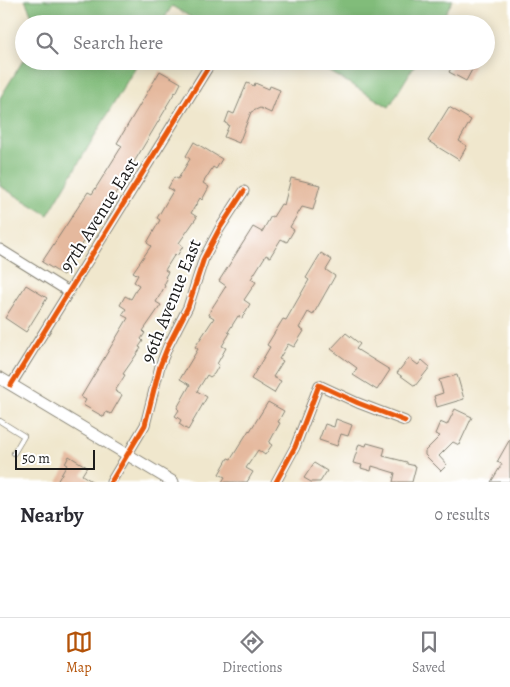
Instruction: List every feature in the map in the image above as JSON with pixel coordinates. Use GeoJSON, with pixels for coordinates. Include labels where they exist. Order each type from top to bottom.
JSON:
{"type":"FeatureCollection","features":[{"type":"Feature","properties":{"kind":"street","name":"97th Avenue East"},"geometry":{"type":"LineString","coordinates":[[11,385],[206,70]]}},
{"type":"Feature","properties":{"kind":"street","name":"96th Avenue East"},"geometry":{"type":"LineString","coordinates":[[111,482],[145,425],[160,366],[188,307],[204,258],[220,228],[244,191]]}},
{"type":"Feature","properties":{"kind":"street"},"geometry":{"type":"LineString","coordinates":[[0,249],[69,292]]}},
{"type":"Feature","properties":{"kind":"street"},"geometry":{"type":"LineString","coordinates":[[0,378],[172,482]]}},
{"type":"Feature","properties":{"kind":"street"},"geometry":{"type":"LineString","coordinates":[[276,482],[295,447],[319,385],[358,403],[405,421]]}},
{"type":"Feature","properties":{"kind":"lane"},"geometry":{"type":"LineString","coordinates":[[0,421],[24,436],[14,453]]}},
{"type":"Feature","properties":{"kind":"green space"},"geometry":{"type":"Polygon","coordinates":[[[25,0],[453,0],[444,15],[187,15],[172,6],[166,15],[32,15],[25,0]]]}},
{"type":"Feature","properties":{"kind":"green space"},"geometry":{"type":"Polygon","coordinates":[[[17,70],[134,70],[48,215],[0,186],[0,98],[17,70]]]}},
{"type":"Feature","properties":{"kind":"green space"},"geometry":{"type":"Polygon","coordinates":[[[327,70],[412,70],[389,107],[327,70]]]}},
{"type":"Feature","properties":{"kind":"building"},"geometry":{"type":"Polygon","coordinates":[[[450,70],[472,70],[466,81],[449,72],[450,70]]]}},
{"type":"Feature","properties":{"kind":"building"},"geometry":{"type":"Polygon","coordinates":[[[160,71],[181,83],[91,234],[86,238],[79,250],[77,249],[63,275],[42,262],[88,192],[92,194],[122,146],[117,143],[160,71]]]}},
{"type":"Feature","properties":{"kind":"building"},"geometry":{"type":"Polygon","coordinates":[[[247,83],[254,86],[255,83],[269,89],[270,86],[280,90],[271,113],[260,108],[251,112],[239,143],[224,137],[229,125],[225,123],[229,112],[234,114],[247,83]]]}},
{"type":"Feature","properties":{"kind":"building"},"geometry":{"type":"Polygon","coordinates":[[[449,107],[471,120],[459,141],[467,146],[459,160],[428,141],[449,107]]]}},
{"type":"Feature","properties":{"kind":"building"},"geometry":{"type":"Polygon","coordinates":[[[194,142],[222,159],[216,169],[213,167],[203,183],[209,187],[202,200],[200,198],[191,213],[197,217],[179,243],[183,246],[177,256],[175,254],[165,270],[168,272],[165,277],[167,279],[156,302],[161,305],[143,331],[145,333],[141,339],[143,341],[139,347],[141,348],[123,374],[125,375],[115,391],[122,395],[111,414],[106,412],[104,417],[83,405],[86,400],[81,397],[128,318],[122,315],[126,309],[120,305],[125,296],[131,299],[139,285],[134,282],[138,275],[133,272],[151,246],[147,243],[160,220],[157,218],[173,191],[168,188],[174,177],[178,179],[190,159],[186,156],[194,142]]]}},
{"type":"Feature","properties":{"kind":"building"},"geometry":{"type":"Polygon","coordinates":[[[291,178],[320,185],[313,210],[302,207],[290,227],[294,230],[287,242],[281,239],[270,257],[266,255],[251,279],[256,282],[244,300],[250,304],[242,318],[238,316],[228,332],[230,333],[222,346],[226,348],[214,374],[210,377],[207,375],[197,391],[207,397],[188,430],[179,424],[181,420],[175,416],[179,410],[177,408],[190,385],[180,379],[198,349],[195,347],[214,318],[209,315],[210,311],[226,286],[219,281],[253,227],[262,232],[271,216],[273,217],[281,204],[284,205],[291,178]]]}},
{"type":"Feature","properties":{"kind":"building"},"geometry":{"type":"Polygon","coordinates":[[[321,253],[332,260],[326,270],[335,276],[313,315],[308,312],[299,328],[304,331],[294,347],[288,344],[279,359],[283,361],[273,377],[281,381],[274,393],[251,379],[270,347],[267,345],[283,319],[286,320],[309,280],[306,278],[321,253]]]}},
{"type":"Feature","properties":{"kind":"building"},"geometry":{"type":"Polygon","coordinates":[[[26,285],[47,298],[26,332],[5,318],[26,285]]]}},
{"type":"Feature","properties":{"kind":"building"},"geometry":{"type":"Polygon","coordinates":[[[346,333],[360,344],[356,349],[390,370],[377,390],[353,375],[357,368],[331,349],[346,333]]]}},
{"type":"Feature","properties":{"kind":"building"},"geometry":{"type":"Polygon","coordinates":[[[409,358],[418,365],[422,360],[430,367],[415,386],[397,373],[409,358]]]}},
{"type":"Feature","properties":{"kind":"building"},"geometry":{"type":"Polygon","coordinates":[[[457,375],[464,399],[437,407],[434,396],[443,393],[439,380],[457,375]]]}},
{"type":"Feature","properties":{"kind":"building"},"geometry":{"type":"Polygon","coordinates":[[[268,402],[284,411],[269,443],[272,445],[265,455],[258,450],[246,468],[253,472],[247,482],[222,482],[225,477],[219,474],[228,458],[231,459],[268,402]]]}},
{"type":"Feature","properties":{"kind":"building"},"geometry":{"type":"Polygon","coordinates":[[[455,409],[472,417],[459,445],[453,442],[439,456],[447,465],[441,471],[425,455],[425,451],[440,436],[435,434],[440,422],[447,425],[455,409]]]}},
{"type":"Feature","properties":{"kind":"building"},"geometry":{"type":"Polygon","coordinates":[[[336,419],[352,425],[348,436],[341,434],[337,446],[319,440],[325,424],[334,427],[336,419]]]}},
{"type":"Feature","properties":{"kind":"building"},"geometry":{"type":"Polygon","coordinates":[[[510,439],[510,482],[491,482],[502,464],[497,462],[510,439]]]}},
{"type":"Feature","properties":{"kind":"building"},"geometry":{"type":"Polygon","coordinates":[[[367,443],[385,448],[383,456],[416,466],[412,482],[393,482],[395,473],[372,466],[371,471],[361,468],[362,465],[353,463],[359,444],[366,446],[367,443]]]}},
{"type":"Feature","properties":{"kind":"building"},"geometry":{"type":"Polygon","coordinates":[[[69,456],[87,467],[82,475],[93,482],[57,482],[67,465],[65,464],[69,456]]]}},
{"type":"Feature","properties":{"kind":"building"},"geometry":{"type":"Polygon","coordinates":[[[314,463],[327,471],[320,482],[311,482],[304,478],[314,463]]]}},
{"type":"Feature","properties":{"kind":"cycle path"},"geometry":{"type":"LineString","coordinates":[[11,385],[206,70]]}},
{"type":"Feature","properties":{"kind":"cycle path"},"geometry":{"type":"LineString","coordinates":[[111,482],[145,425],[160,366],[188,307],[204,258],[220,228],[244,191]]}},
{"type":"Feature","properties":{"kind":"cycle path"},"geometry":{"type":"LineString","coordinates":[[276,482],[295,447],[319,385],[358,403],[405,421]]}}]}
